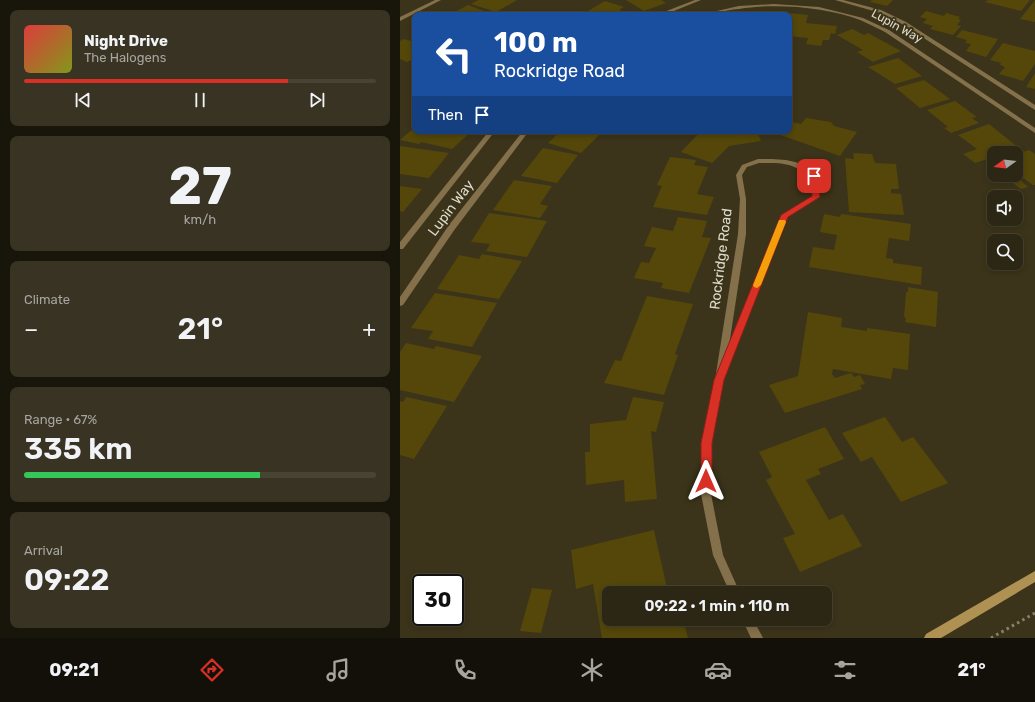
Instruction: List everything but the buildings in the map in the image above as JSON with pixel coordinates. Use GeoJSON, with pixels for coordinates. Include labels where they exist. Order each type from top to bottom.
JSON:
{"type":"FeatureCollection","features":[{"type":"Feature","properties":{"kind":"main road"},"geometry":{"type":"LineString","coordinates":[[930,638],[1035,576]]}},
{"type":"Feature","properties":{"kind":"street"},"geometry":{"type":"LineString","coordinates":[[416,12],[439,0]]}},
{"type":"Feature","properties":{"kind":"street"},"geometry":{"type":"LineString","coordinates":[[667,12],[699,0]]}},
{"type":"Feature","properties":{"kind":"street","name":"Lupin Way"},"geometry":{"type":"LineString","coordinates":[[837,0],[878,11],[904,23],[1035,108]]}},
{"type":"Feature","properties":{"kind":"street","name":"Lupin Way"},"geometry":{"type":"LineString","coordinates":[[718,12],[739,8],[774,5],[819,8],[861,19],[887,31],[916,48],[1035,131]]}},
{"type":"Feature","properties":{"kind":"street"},"geometry":{"type":"LineString","coordinates":[[400,20],[412,14]]}},
{"type":"Feature","properties":{"kind":"street","name":"Lupin Way"},"geometry":{"type":"LineString","coordinates":[[400,248],[490,134]]}},
{"type":"Feature","properties":{"kind":"street","name":"Lupin Way"},"geometry":{"type":"LineString","coordinates":[[400,303],[452,227],[524,134]]}},
{"type":"Feature","properties":{"kind":"street","name":"Rockridge Road"},"geometry":{"type":"LineString","coordinates":[[719,380],[785,215],[816,197],[814,176],[802,167],[785,161],[758,161],[744,166],[739,175],[743,199],[742,234],[719,380],[706,443],[706,494],[718,555],[732,586]]}},
{"type":"Feature","properties":{"kind":"street"},"geometry":{"type":"LineString","coordinates":[[751,626],[757,638]]}},
{"type":"Feature","properties":{"kind":"path"},"geometry":{"type":"LineString","coordinates":[[991,638],[1035,613]]}},
{"type":"Feature","properties":{"kind":"slow traffic"},"geometry":{"type":"LineString","coordinates":[[757,285],[782,222]]}},
{"type":"Feature","properties":{"kind":"route"},"geometry":{"type":"LineString","coordinates":[[706,481],[706,443],[719,380],[785,215],[803,206],[816,197],[814,176]]}}]}
